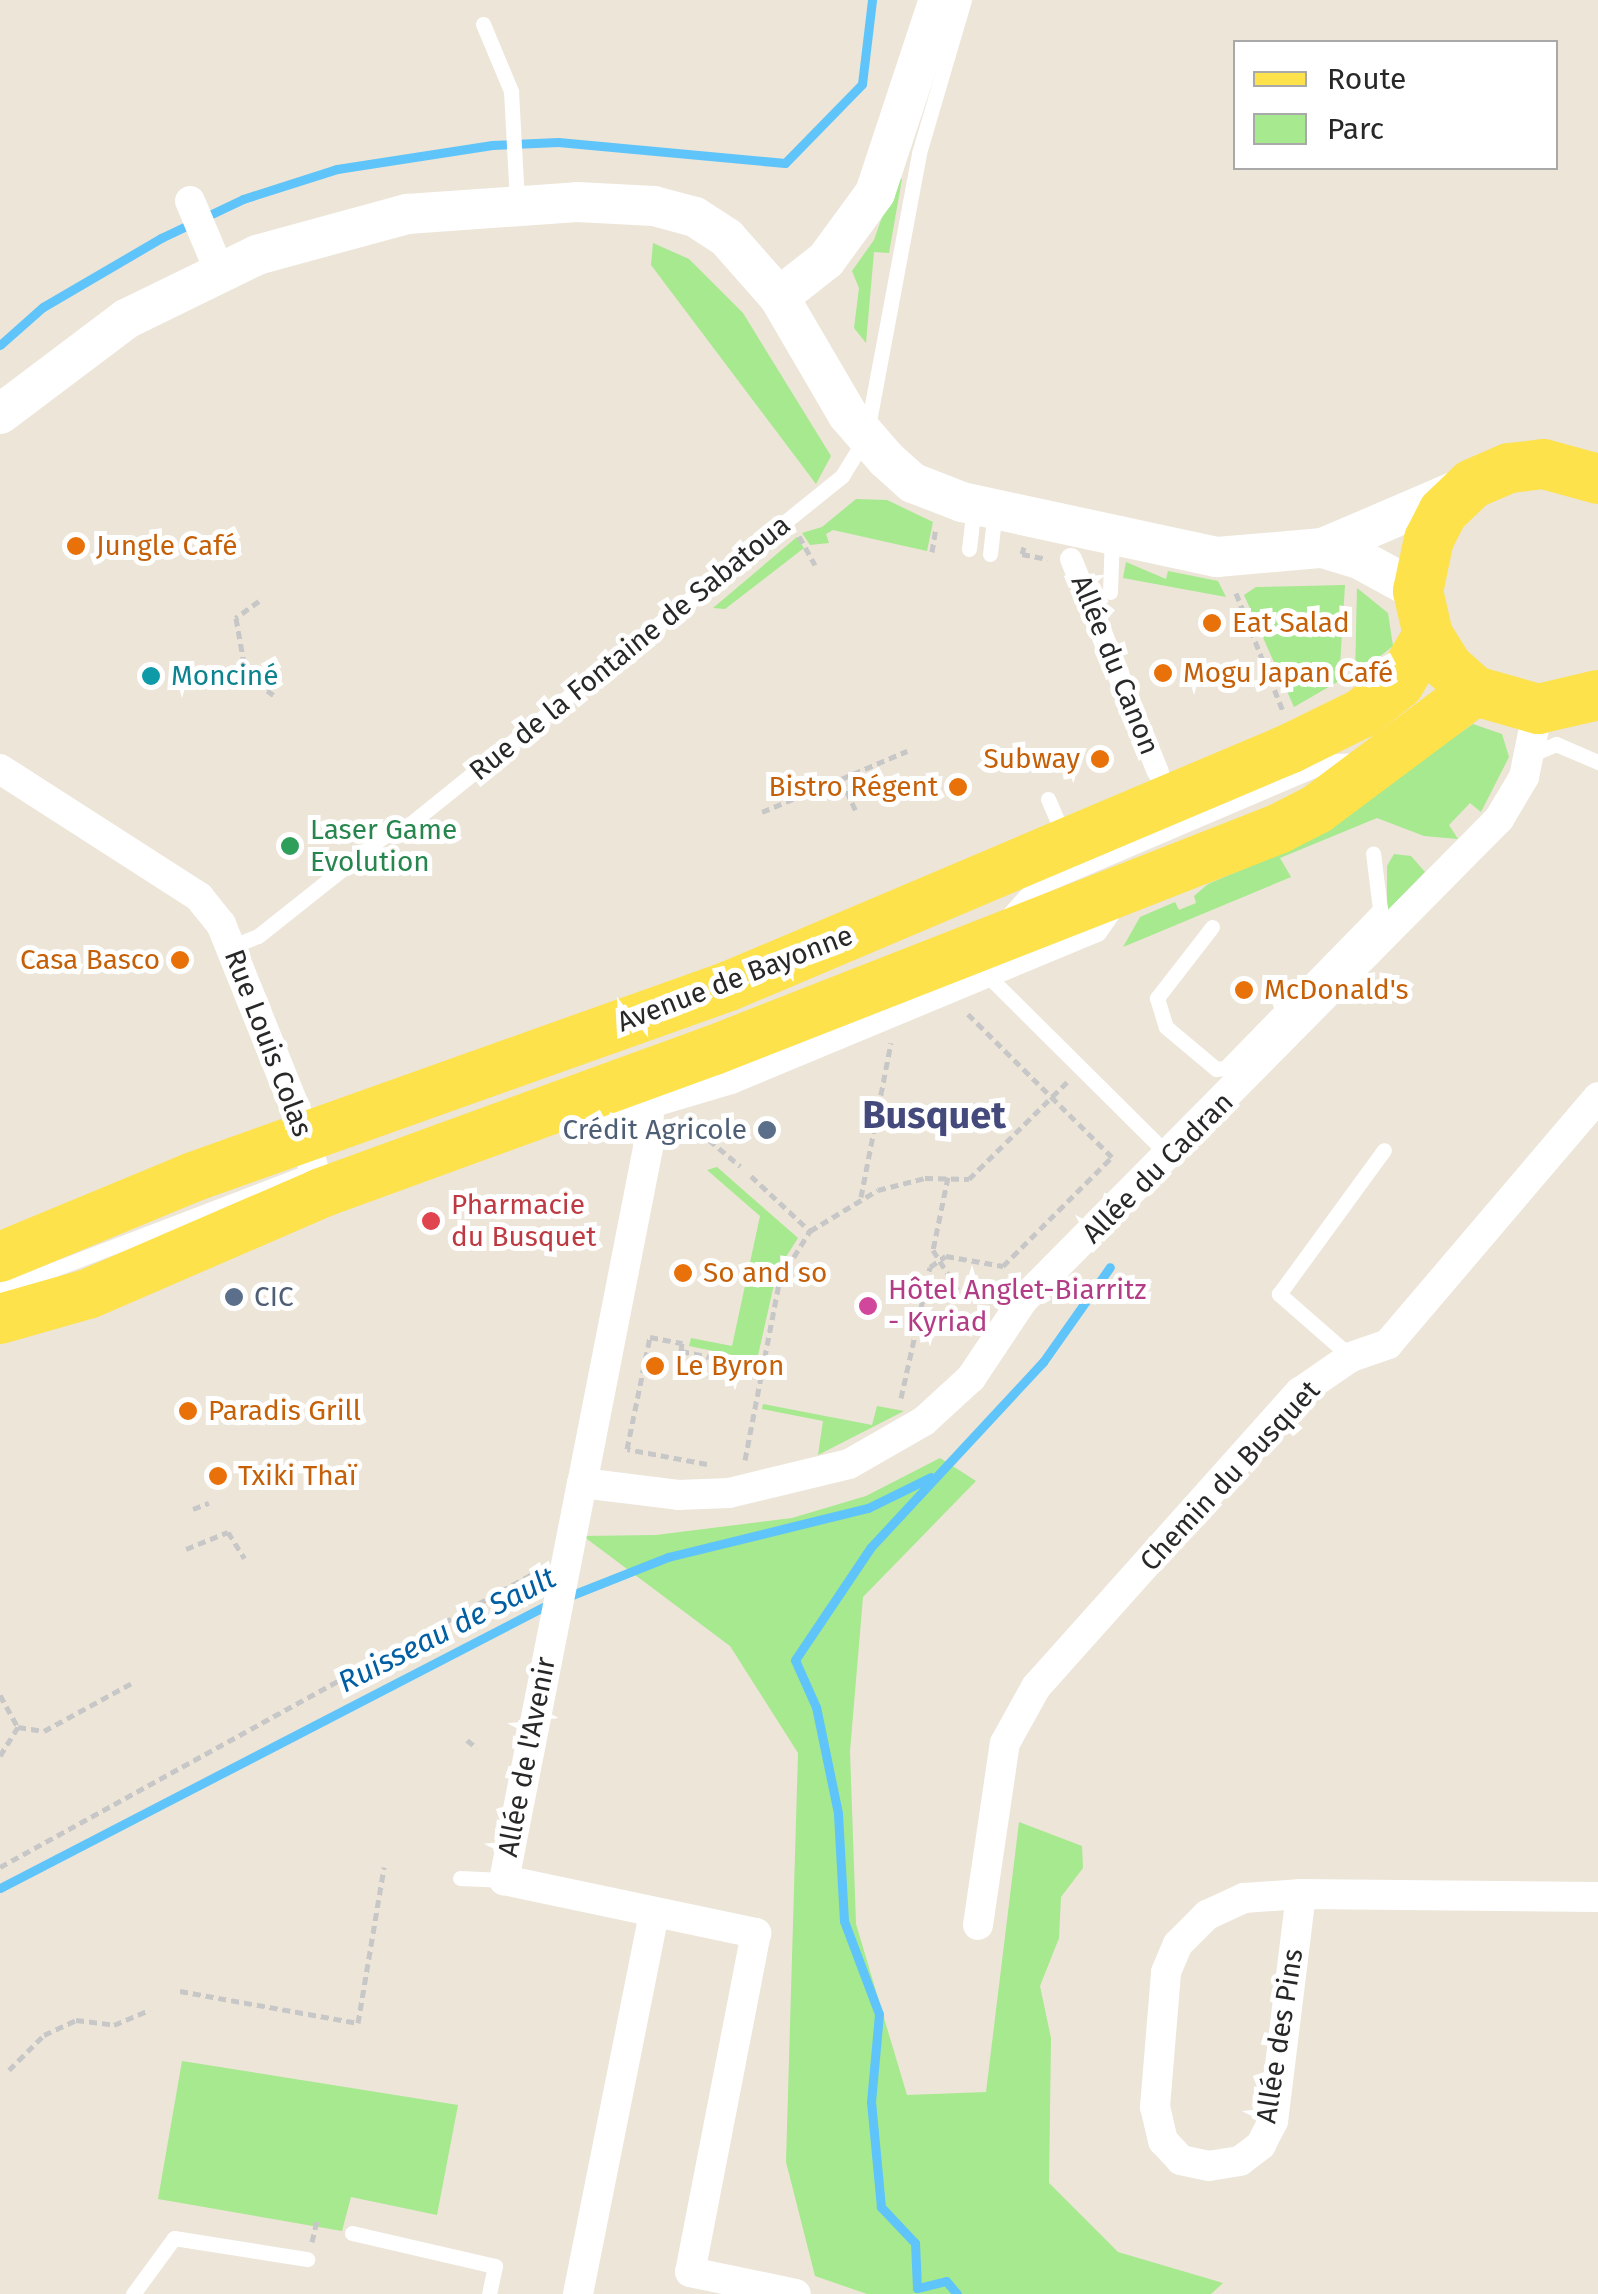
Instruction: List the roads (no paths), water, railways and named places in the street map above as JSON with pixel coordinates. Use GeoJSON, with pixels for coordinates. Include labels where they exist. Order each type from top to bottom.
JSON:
{"type":"FeatureCollection","features":[{"type":"Feature","properties":{"kind":"main road"},"geometry":{"type":"LineString","coordinates":[[1591,467],[1543,464],[1509,468],[1472,484],[1443,512],[1428,539],[1423,613],[1447,666],[1534,732],[1598,695]]}},
{"type":"Feature","properties":{"kind":"main road","name":"Avenue de Bayonne"},"geometry":{"type":"LineString","coordinates":[[0,1319],[88,1294],[313,1167],[729,986],[1058,821],[1362,713],[1414,666],[1423,613]]}},
{"type":"Feature","properties":{"kind":"main road","name":"Avenue de Bayonne"},"geometry":{"type":"LineString","coordinates":[[0,1257],[193,1177],[313,1167],[714,1050],[1278,829],[1359,760],[1475,690]]}},
{"type":"Feature","properties":{"kind":"street"},"geometry":{"type":"LineString","coordinates":[[779,297],[826,260],[875,194],[939,0]]}},
{"type":"Feature","properties":{"kind":"street"},"geometry":{"type":"LineString","coordinates":[[0,414],[213,254],[350,226],[516,184],[695,216],[745,255],[779,297],[866,437],[914,483],[969,511],[1218,556],[1323,548],[1472,484]]}},
{"type":"Feature","properties":{"kind":"street"},"geometry":{"type":"LineString","coordinates":[[190,201],[213,254]]}},
{"type":"Feature","properties":{"kind":"street"},"geometry":{"type":"LineString","coordinates":[[1323,548],[1359,559],[1423,613]]}},
{"type":"Feature","properties":{"kind":"street","name":"Allée du Canon"},"geometry":{"type":"LineString","coordinates":[[1072,559],[1158,772]]}},
{"type":"Feature","properties":{"kind":"street","name":"Allée du Cadran"},"geometry":{"type":"LineString","coordinates":[[582,1482],[678,1495],[729,1493],[849,1464],[924,1421],[972,1378],[1023,1300],[1170,1157],[1500,819],[1534,732]]}},
{"type":"Feature","properties":{"kind":"street","name":"Rue Louis Colas"},"geometry":{"type":"LineString","coordinates":[[0,768],[199,898],[233,946],[313,1167]]}},
{"type":"Feature","properties":{"kind":"street"},"geometry":{"type":"LineString","coordinates":[[0,1340],[85,1316],[337,1212],[538,1138],[649,1106],[985,973],[1094,928],[1118,892]]}},
{"type":"Feature","properties":{"kind":"street","name":"Chemin du Busquet"},"geometry":{"type":"LineString","coordinates":[[978,1925],[1005,1743],[1036,1687],[1300,1392],[1351,1357],[1388,1344],[1598,1097]]}},
{"type":"Feature","properties":{"kind":"street"},"geometry":{"type":"LineString","coordinates":[[582,1482],[648,1148],[649,1106]]}},
{"type":"Feature","properties":{"kind":"street","name":"Allée de l'Avenir"},"geometry":{"type":"LineString","coordinates":[[582,1482],[554,1556],[556,1609],[504,1880],[756,1933],[690,2272],[796,2294]]}},
{"type":"Feature","properties":{"kind":"street","name":"Allée des Pins"},"geometry":{"type":"LineString","coordinates":[[1300,1894],[1273,2121],[1261,2146],[1240,2162],[1209,2166],[1182,2160],[1163,2141],[1155,2107],[1172,1958],[1207,1915],[1244,1898],[1300,1894],[1598,1897]]}},
{"type":"Feature","properties":{"kind":"street"},"geometry":{"type":"LineString","coordinates":[[578,2294],[654,1913]]}},
{"type":"Feature","properties":{"kind":"lane"},"geometry":{"type":"LineString","coordinates":[[866,437],[919,152],[964,0]]}},
{"type":"Feature","properties":{"kind":"lane"},"geometry":{"type":"LineString","coordinates":[[484,24],[511,91],[516,184]]}},
{"type":"Feature","properties":{"kind":"lane","name":"Rue de la Fontaine de Sabatoua"},"geometry":{"type":"LineString","coordinates":[[233,946],[258,936],[382,836],[410,824],[788,522],[842,476],[866,437]]}},
{"type":"Feature","properties":{"kind":"lane"},"geometry":{"type":"LineString","coordinates":[[968,549],[969,511]]}},
{"type":"Feature","properties":{"kind":"lane"},"geometry":{"type":"LineString","coordinates":[[969,511],[990,554]]}},
{"type":"Feature","properties":{"kind":"lane"},"geometry":{"type":"LineString","coordinates":[[1110,592],[1112,535]]}},
{"type":"Feature","properties":{"kind":"lane"},"geometry":{"type":"LineString","coordinates":[[313,1167],[337,1173],[826,990],[1017,911],[1030,891],[1359,760],[1362,713]]}},
{"type":"Feature","properties":{"kind":"lane"},"geometry":{"type":"LineString","coordinates":[[1534,732],[1598,762]]}},
{"type":"Feature","properties":{"kind":"lane"},"geometry":{"type":"LineString","coordinates":[[1212,927],[1158,998],[1166,1028],[1216,1069],[1225,1068],[1380,908],[1373,853]]}},
{"type":"Feature","properties":{"kind":"lane"},"geometry":{"type":"LineString","coordinates":[[0,1290],[313,1167],[331,1144],[1016,886],[1030,891]]}},
{"type":"Feature","properties":{"kind":"lane"},"geometry":{"type":"LineString","coordinates":[[985,973],[1078,1070],[1170,1157]]}},
{"type":"Feature","properties":{"kind":"lane"},"geometry":{"type":"LineString","coordinates":[[1351,1357],[1279,1294],[1384,1150]]}},
{"type":"Feature","properties":{"kind":"lane"},"geometry":{"type":"LineString","coordinates":[[460,1878],[504,1880]]}},
{"type":"Feature","properties":{"kind":"lane"},"geometry":{"type":"LineString","coordinates":[[352,2233],[495,2266],[489,2294]]}},
{"type":"Feature","properties":{"kind":"lane"},"geometry":{"type":"LineString","coordinates":[[132,2294],[174,2238],[308,2260]]}},
{"type":"Feature","properties":{"kind":"waterway"},"geometry":{"type":"LineString","coordinates":[[0,345],[43,307],[161,238],[243,199],[337,169],[492,145],[558,142],[785,163],[862,84],[872,0]]}},
{"type":"Feature","properties":{"kind":"waterway"},"geometry":{"type":"LineString","coordinates":[[957,2294],[946,2281],[917,2288],[915,2243],[881,2207],[871,2102],[879,2014],[844,1921],[838,1813],[816,1707],[795,1660],[871,1547],[1043,1362],[1110,1267]]}},
{"type":"Feature","properties":{"kind":"waterway","name":"Ruisseau de Sault"},"geometry":{"type":"LineString","coordinates":[[567,1597],[668,1557],[868,1508],[931,1477]]}},
{"type":"Feature","properties":{"kind":"waterway","name":"Ruisseau de Sault"},"geometry":{"type":"LineString","coordinates":[[0,1888],[553,1602]]}},
{"type":"Feature","properties":{"kind":"place","name":"Jungle Café"},"geometry":{"type":"Point","coordinates":[76,546]}},
{"type":"Feature","properties":{"kind":"place","name":"Eat Salad"},"geometry":{"type":"Point","coordinates":[1212,623]}},
{"type":"Feature","properties":{"kind":"place","name":"Mogu Japan Café"},"geometry":{"type":"Point","coordinates":[1163,673]}},
{"type":"Feature","properties":{"kind":"place","name":"Monciné"},"geometry":{"type":"Point","coordinates":[151,676]}},
{"type":"Feature","properties":{"kind":"place","name":"Subway"},"geometry":{"type":"Point","coordinates":[1100,759]}},
{"type":"Feature","properties":{"kind":"place","name":"Bistro Régent"},"geometry":{"type":"Point","coordinates":[958,787]}},
{"type":"Feature","properties":{"kind":"place","name":"Laser Game Evolution"},"geometry":{"type":"Point","coordinates":[290,846]}},
{"type":"Feature","properties":{"kind":"place","name":"Casa Basco"},"geometry":{"type":"Point","coordinates":[180,960]}},
{"type":"Feature","properties":{"kind":"place","name":"McDonald's"},"geometry":{"type":"Point","coordinates":[1244,990]}},
{"type":"Feature","properties":{"kind":"place","name":"Crédit Agricole"},"geometry":{"type":"Point","coordinates":[767,1130]}},
{"type":"Feature","properties":{"kind":"place","name":"Pharmacie du Busquet"},"geometry":{"type":"Point","coordinates":[431,1221]}},
{"type":"Feature","properties":{"kind":"place","name":"So and so"},"geometry":{"type":"Point","coordinates":[683,1273]}},
{"type":"Feature","properties":{"kind":"place","name":"CIC"},"geometry":{"type":"Point","coordinates":[234,1297]}},
{"type":"Feature","properties":{"kind":"place","name":"Hôtel Anglet-Biarritz - Kyriad"},"geometry":{"type":"Point","coordinates":[868,1306]}},
{"type":"Feature","properties":{"kind":"place","name":"Le Byron"},"geometry":{"type":"Point","coordinates":[655,1366]}},
{"type":"Feature","properties":{"kind":"place","name":"Paradis Grill"},"geometry":{"type":"Point","coordinates":[188,1411]}},
{"type":"Feature","properties":{"kind":"place","name":"Txiki Thaï"},"geometry":{"type":"Point","coordinates":[218,1476]}},
{"type":"Feature","properties":{"kind":"district","name":"Busquet"},"geometry":{"type":"Point","coordinates":[934,1116]}}]}
